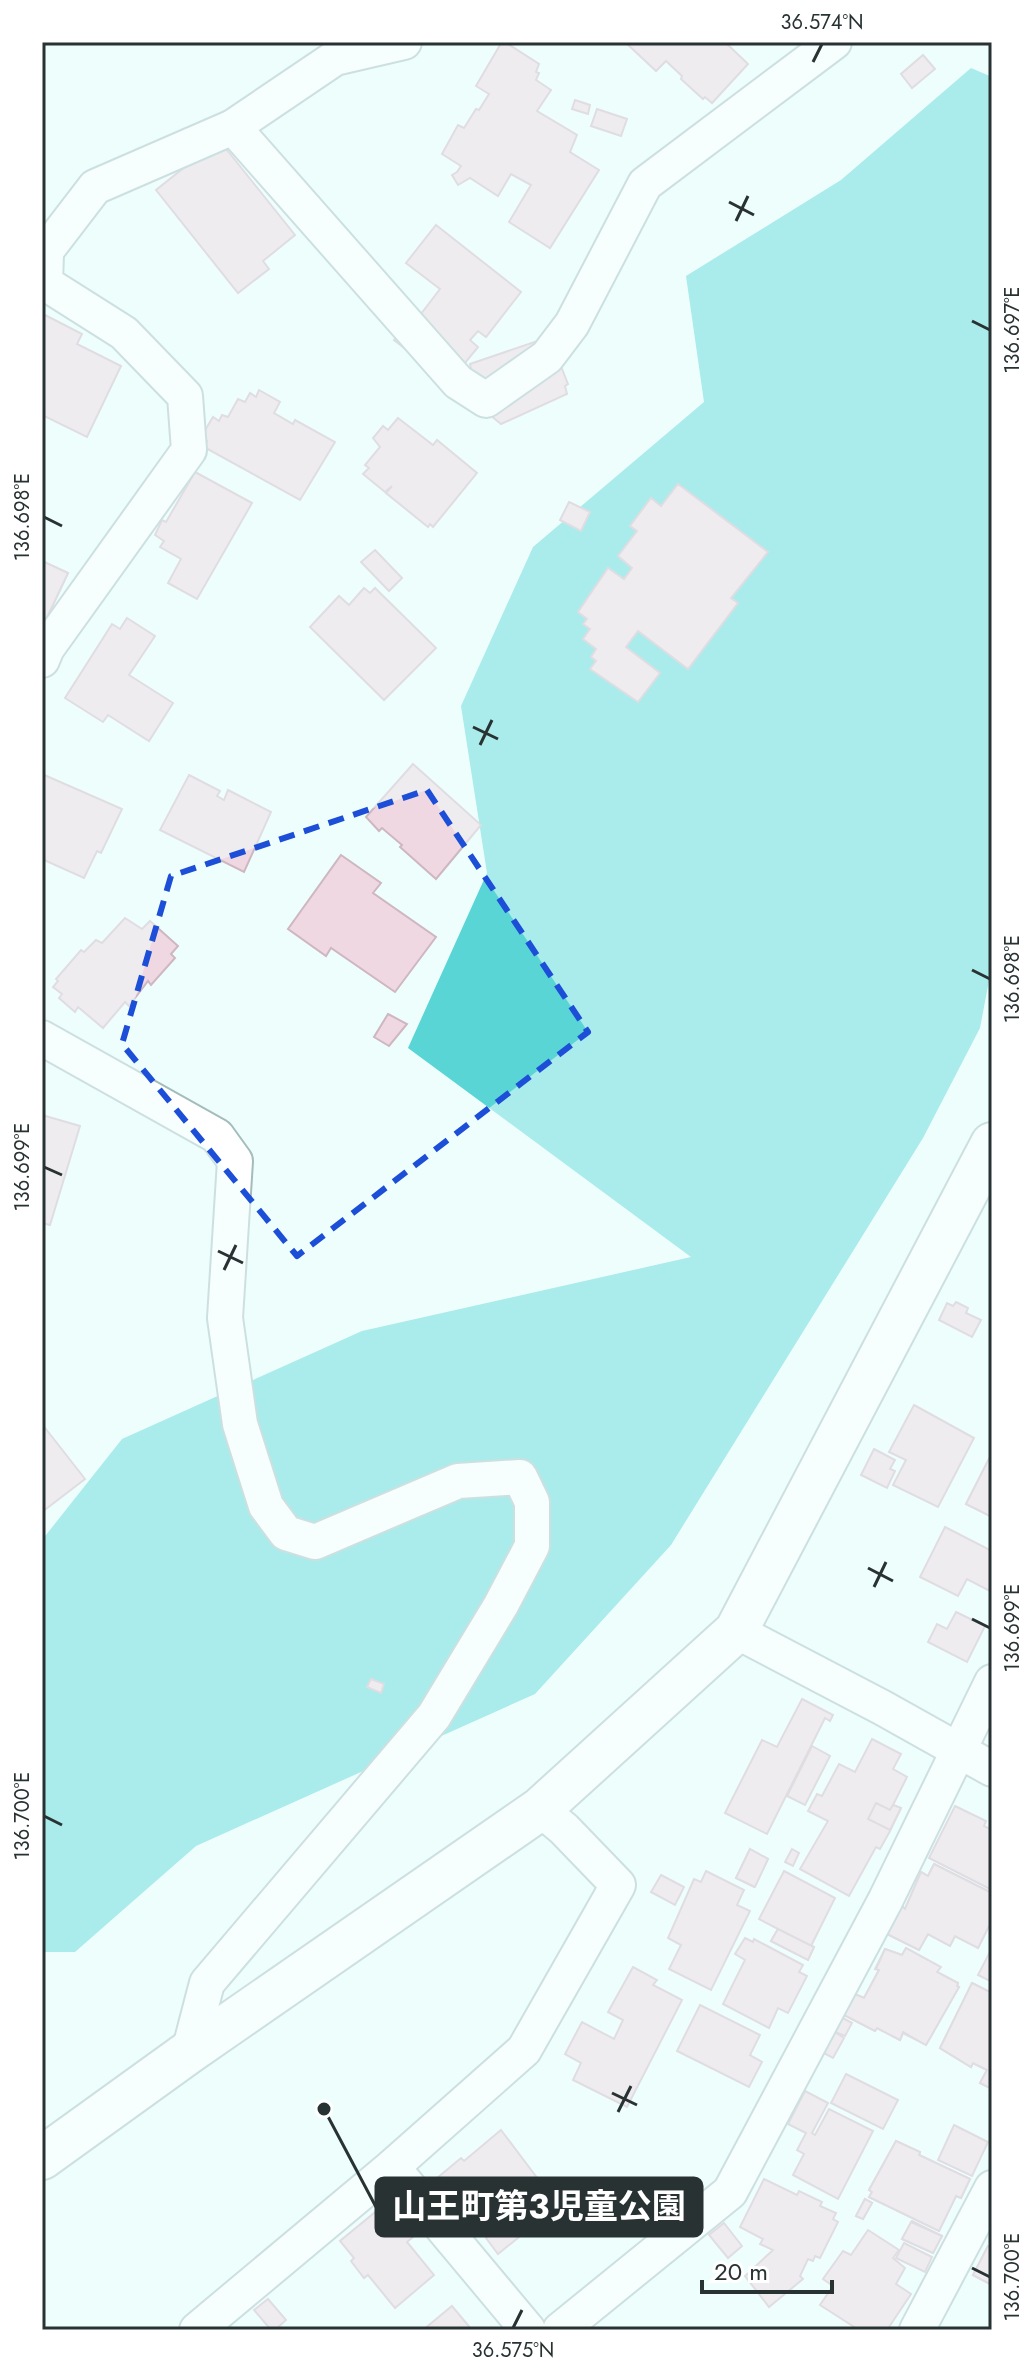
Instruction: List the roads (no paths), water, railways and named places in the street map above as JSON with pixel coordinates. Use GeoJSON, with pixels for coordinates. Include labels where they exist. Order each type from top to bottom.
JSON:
{"type":"FeatureCollection","features":[{"type":"Feature","properties":{"kind":"street"},"geometry":{"type":"LineString","coordinates":[[42,660],[47,648],[189,450],[185,396],[124,333],[45,283],[44,255],[95,187],[233,127],[335,58],[404,42]]}},
{"type":"Feature","properties":{"kind":"street"},"geometry":{"type":"LineString","coordinates":[[233,127],[458,382],[486,400],[547,357],[572,324],[645,184],[834,42]]}},
{"type":"Feature","properties":{"kind":"street"},"geometry":{"type":"LineString","coordinates":[[42,1038],[217,1136],[235,1161],[225,1318],[240,1424],[266,1506],[286,1533],[315,1542],[458,1481],[520,1477],[532,1502],[532,1546],[501,1605],[434,1716],[207,1983],[189,2052]]}},
{"type":"Feature","properties":{"kind":"street"},"geometry":{"type":"LineString","coordinates":[[42,2158],[189,2052],[540,1809],[736,1631],[992,1144]]}},
{"type":"Feature","properties":{"kind":"street"},"geometry":{"type":"LineString","coordinates":[[736,1631],[992,1769]]}},
{"type":"Feature","properties":{"kind":"street"},"geometry":{"type":"LineString","coordinates":[[560,2330],[730,2192],[885,1901],[992,1682]]}},
{"type":"Feature","properties":{"kind":"street"},"geometry":{"type":"LineString","coordinates":[[197,2330],[392,2167],[524,2050],[618,1885],[564,1829],[540,1809]]}},
{"type":"Feature","properties":{"kind":"street"},"geometry":{"type":"LineString","coordinates":[[392,2167],[528,2330]]}},
{"type":"Feature","properties":{"kind":"street"},"geometry":{"type":"LineString","coordinates":[[917,2330],[992,2188]]}},
{"type":"Feature","properties":{"kind":"place","name":"山王町第３児童公園"},"geometry":{"type":"Point","coordinates":[324,2109]}}]}
